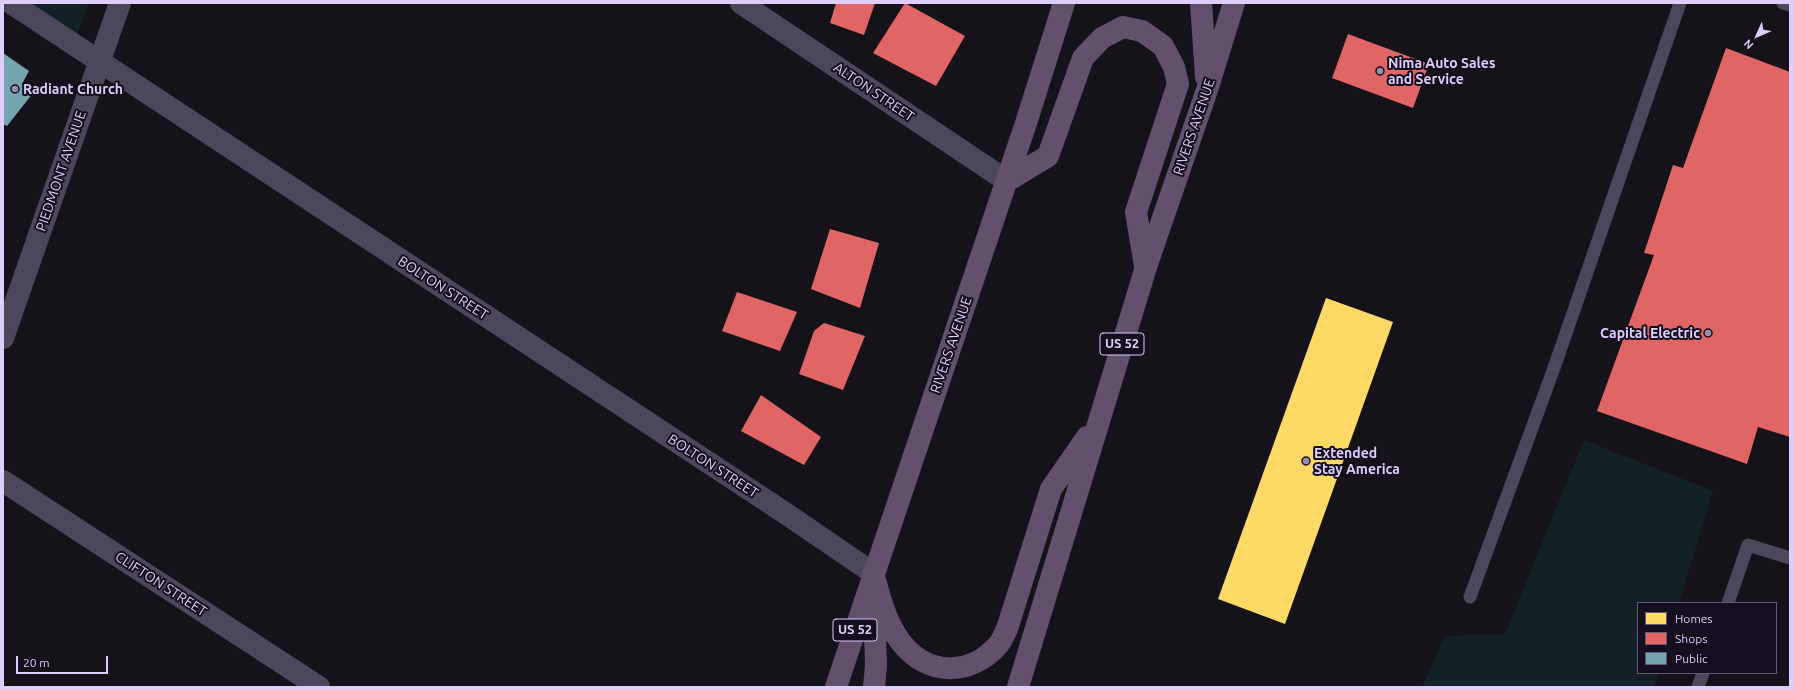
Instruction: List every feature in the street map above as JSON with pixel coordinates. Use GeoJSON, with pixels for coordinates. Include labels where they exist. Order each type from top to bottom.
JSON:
{"type":"FeatureCollection","features":[{"type":"Feature","properties":{"kind":"main road","name":"RIVERS AVENUE"},"geometry":{"type":"LineString","coordinates":[[836,687],[873,573],[1007,181],[1064,3]]}},
{"type":"Feature","properties":{"kind":"main road"},"geometry":{"type":"LineString","coordinates":[[1201,3],[1207,90]]}},
{"type":"Feature","properties":{"kind":"main road","name":"RIVERS AVENUE"},"geometry":{"type":"LineString","coordinates":[[1018,687],[1146,267],[1207,90],[1234,3]]}},
{"type":"Feature","properties":{"kind":"main road"},"geometry":{"type":"LineString","coordinates":[[1007,181],[1048,156],[1083,58],[1102,38],[1123,27],[1142,30],[1163,46],[1174,67],[1178,84],[1136,212],[1146,267]]}},
{"type":"Feature","properties":{"kind":"main road"},"geometry":{"type":"LineString","coordinates":[[873,573],[884,613],[901,642],[918,659],[938,668],[957,669],[976,663],[998,645],[1007,629],[1051,489],[1098,421]]}},
{"type":"Feature","properties":{"kind":"main road"},"geometry":{"type":"LineString","coordinates":[[873,573],[876,666],[874,687]]}},
{"type":"Feature","properties":{"kind":"street","name":"BOLTON STREET"},"geometry":{"type":"LineString","coordinates":[[11,3],[785,513],[873,573]]}},
{"type":"Feature","properties":{"kind":"street","name":"PIEDMONT AVENUE"},"geometry":{"type":"LineString","coordinates":[[3,338],[120,3]]}},
{"type":"Feature","properties":{"kind":"street","name":"ALTON STREET"},"geometry":{"type":"LineString","coordinates":[[741,3],[1007,181]]}},
{"type":"Feature","properties":{"kind":"street","name":"CLIFTON STREET"},"geometry":{"type":"LineString","coordinates":[[3,481],[319,687]]}},
{"type":"Feature","properties":{"kind":"lane"},"geometry":{"type":"LineString","coordinates":[[1470,597],[1554,368],[1680,3]]}},
{"type":"Feature","properties":{"kind":"lane"},"geometry":{"type":"LineString","coordinates":[[1783,3],[1790,5]]}},
{"type":"Feature","properties":{"kind":"lane"},"geometry":{"type":"LineString","coordinates":[[1728,602],[1748,545],[1790,558]]}},
{"type":"Feature","properties":{"kind":"lane"},"geometry":{"type":"LineString","coordinates":[[1698,687],[1703,674]]}},
{"type":"Feature","properties":{"kind":"shaded area"},"geometry":{"type":"Polygon","coordinates":[[[12,3],[89,3],[73,44],[12,3]]]}},
{"type":"Feature","properties":{"kind":"shaded area"},"geometry":{"type":"Polygon","coordinates":[[[1584,440],[1713,491],[1679,602],[1637,602],[1637,674],[1658,674],[1654,687],[1422,687],[1445,636],[1505,634],[1584,440]]]}},
{"type":"Feature","properties":{"kind":"building: Homes","name":"Extended Stay America"},"geometry":{"type":"Polygon","coordinates":[[[1326,298],[1393,322],[1285,624],[1218,599],[1326,298]]]}},
{"type":"Feature","properties":{"kind":"building: Shops"},"geometry":{"type":"Polygon","coordinates":[[[836,3],[875,3],[864,35],[830,23],[836,3]]]}},
{"type":"Feature","properties":{"kind":"building: Shops"},"geometry":{"type":"Polygon","coordinates":[[[905,3],[965,36],[936,86],[873,53],[905,3]]]}},
{"type":"Feature","properties":{"kind":"building: Shops","name":"Nima Auto Sales and Service"},"geometry":{"type":"Polygon","coordinates":[[[1348,34],[1429,64],[1413,108],[1332,78],[1348,34]]]}},
{"type":"Feature","properties":{"kind":"building: Shops","name":"Capital Electric"},"geometry":{"type":"Polygon","coordinates":[[[1726,48],[1790,72],[1790,437],[1758,427],[1747,464],[1597,411],[1654,255],[1644,253],[1673,165],[1683,168],[1726,48]]]}},
{"type":"Feature","properties":{"kind":"building: Shops"},"geometry":{"type":"Polygon","coordinates":[[[830,229],[879,243],[860,308],[811,289],[830,229]]]}},
{"type":"Feature","properties":{"kind":"building: Shops"},"geometry":{"type":"Polygon","coordinates":[[[737,292],[797,312],[780,351],[722,331],[737,292]]]}},
{"type":"Feature","properties":{"kind":"building: Shops"},"geometry":{"type":"Polygon","coordinates":[[[824,323],[865,336],[843,390],[799,374],[814,331],[824,323]]]}},
{"type":"Feature","properties":{"kind":"building: Shops"},"geometry":{"type":"Polygon","coordinates":[[[761,395],[821,437],[804,465],[741,431],[761,395]]]}},
{"type":"Feature","properties":{"kind":"building: Public","name":"Radiant Church"},"geometry":{"type":"Polygon","coordinates":[[[3,53],[29,71],[22,84],[33,93],[7,126],[3,124],[3,53]]]}},
{"type":"Feature","properties":{"kind":"place","name":"Nima Auto Sales and Service"},"geometry":{"type":"Point","coordinates":[1380,71]}},
{"type":"Feature","properties":{"kind":"place","name":"Radiant Church"},"geometry":{"type":"Point","coordinates":[15,89]}},
{"type":"Feature","properties":{"kind":"place","name":"Capital Electric"},"geometry":{"type":"Point","coordinates":[1708,333]}},
{"type":"Feature","properties":{"kind":"place","name":"Extended Stay America"},"geometry":{"type":"Point","coordinates":[1306,461]}}]}
